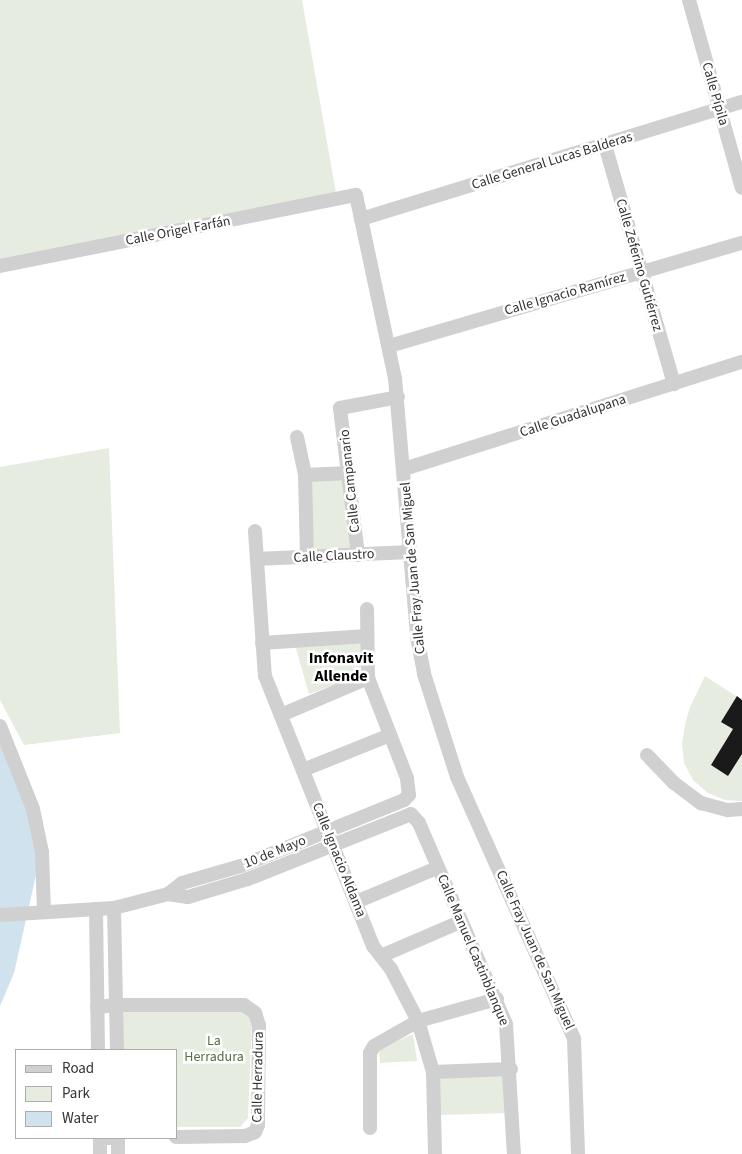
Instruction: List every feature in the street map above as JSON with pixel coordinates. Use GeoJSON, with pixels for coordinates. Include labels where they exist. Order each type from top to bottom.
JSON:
{"type":"FeatureCollection","features":[{"type":"Feature","properties":{"kind":"street","name":"Calle Pípila"},"geometry":{"type":"LineString","coordinates":[[689,0],[742,188]]}},
{"type":"Feature","properties":{"kind":"street","name":"Calle General Lucas Balderas"},"geometry":{"type":"LineString","coordinates":[[361,219],[719,111],[742,102]]}},
{"type":"Feature","properties":{"kind":"street","name":"Calle Zeferino Gutiérrez"},"geometry":{"type":"LineString","coordinates":[[605,145],[674,384]]}},
{"type":"Feature","properties":{"kind":"street","name":"Calle Fray Juan de San Miguel"},"geometry":{"type":"LineString","coordinates":[[356,195],[389,346],[398,397],[417,637],[440,726],[457,777],[574,1039],[578,1154]]}},
{"type":"Feature","properties":{"kind":"street","name":"Calle Origel Farfán"},"geometry":{"type":"LineString","coordinates":[[0,266],[356,195]]}},
{"type":"Feature","properties":{"kind":"street","name":"Calle Ignacio Ramírez"},"geometry":{"type":"LineString","coordinates":[[389,346],[742,243]]}},
{"type":"Feature","properties":{"kind":"street","name":"Calle Guadalupana"},"geometry":{"type":"LineString","coordinates":[[404,469],[742,362]]}},
{"type":"Feature","properties":{"kind":"street","name":"Calle Campanario"},"geometry":{"type":"LineString","coordinates":[[358,554],[350,473],[340,408],[398,397]]}},
{"type":"Feature","properties":{"kind":"street"},"geometry":{"type":"LineString","coordinates":[[297,438],[305,476],[307,557]]}},
{"type":"Feature","properties":{"kind":"street"},"geometry":{"type":"LineString","coordinates":[[305,476],[350,473]]}},
{"type":"Feature","properties":{"kind":"street","name":"Calle Ignacio Aldama"},"geometry":{"type":"LineString","coordinates":[[255,530],[265,676],[373,946],[391,969],[418,1021],[433,1072],[435,1154]]}},
{"type":"Feature","properties":{"kind":"street","name":"Calle Claustro"},"geometry":{"type":"LineString","coordinates":[[257,560],[410,552]]}},
{"type":"Feature","properties":{"kind":"street"},"geometry":{"type":"LineString","coordinates":[[303,770],[390,734],[368,678],[366,609]]}},
{"type":"Feature","properties":{"kind":"street"},"geometry":{"type":"LineString","coordinates":[[262,643],[367,636]]}},
{"type":"Feature","properties":{"kind":"street"},"geometry":{"type":"LineString","coordinates":[[281,715],[368,678]]}},
{"type":"Feature","properties":{"kind":"street"},"geometry":{"type":"LineString","coordinates":[[0,726],[33,808],[42,852],[44,912]]}},
{"type":"Feature","properties":{"kind":"street","name":"10 de Mayo"},"geometry":{"type":"LineString","coordinates":[[168,894],[182,883],[230,869],[404,800],[409,795],[407,778],[390,734]]}},
{"type":"Feature","properties":{"kind":"street"},"geometry":{"type":"LineString","coordinates":[[647,755],[674,783],[701,803],[728,810],[742,809]]}},
{"type":"Feature","properties":{"kind":"street","name":"10 de Mayo"},"geometry":{"type":"LineString","coordinates":[[0,916],[114,908],[168,894],[188,897],[234,883],[411,814]]}},
{"type":"Feature","properties":{"kind":"street","name":"Calle Manuel Castinblanque"},"geometry":{"type":"LineString","coordinates":[[411,814],[419,824],[460,922],[497,999],[506,1024],[511,1069],[514,1154]]}},
{"type":"Feature","properties":{"kind":"street"},"geometry":{"type":"LineString","coordinates":[[356,902],[437,868]]}},
{"type":"Feature","properties":{"kind":"street"},"geometry":{"type":"LineString","coordinates":[[230,869],[234,883]]}},
{"type":"Feature","properties":{"kind":"street"},"geometry":{"type":"LineString","coordinates":[[114,908],[117,1049]]}},
{"type":"Feature","properties":{"kind":"street"},"geometry":{"type":"LineString","coordinates":[[96,909],[98,1049]]}},
{"type":"Feature","properties":{"kind":"street"},"geometry":{"type":"LineString","coordinates":[[381,956],[460,922]]}},
{"type":"Feature","properties":{"kind":"street"},"geometry":{"type":"LineString","coordinates":[[370,1128],[370,1053],[374,1046],[418,1021],[497,999]]}},
{"type":"Feature","properties":{"kind":"street","name":"Calle Herradura"},"geometry":{"type":"LineString","coordinates":[[97,1007],[116,1005],[244,1005],[255,1013],[259,1025],[258,1125],[255,1132],[245,1136],[178,1137]]}},
{"type":"Feature","properties":{"kind":"street"},"geometry":{"type":"LineString","coordinates":[[433,1072],[511,1069]]}},
{"type":"Feature","properties":{"kind":"street"},"geometry":{"type":"LineString","coordinates":[[100,1139],[100,1154]]}},
{"type":"Feature","properties":{"kind":"street"},"geometry":{"type":"LineString","coordinates":[[117,1139],[118,1154]]}},
{"type":"Feature","properties":{"kind":"green space"},"geometry":{"type":"Polygon","coordinates":[[[0,0],[302,0],[337,199],[0,266],[0,0]]]}},
{"type":"Feature","properties":{"kind":"green space"},"geometry":{"type":"Polygon","coordinates":[[[109,448],[120,733],[24,745],[0,700],[0,467],[109,448]]]}},
{"type":"Feature","properties":{"kind":"green space"},"geometry":{"type":"Polygon","coordinates":[[[309,475],[350,476],[354,551],[314,552],[309,475]]]}},
{"type":"Feature","properties":{"kind":"green space"},"geometry":{"type":"Polygon","coordinates":[[[367,639],[365,674],[309,694],[295,645],[367,639]]]}},
{"type":"Feature","properties":{"kind":"green space"},"geometry":{"type":"Polygon","coordinates":[[[705,676],[742,700],[742,801],[725,800],[708,793],[693,780],[684,763],[682,744],[685,725],[690,707],[705,676]]]}},
{"type":"Feature","properties":{"kind":"green space","name":"La Herradura"},"geometry":{"type":"Polygon","coordinates":[[[121,1009],[243,1012],[252,1020],[248,1118],[240,1127],[178,1127],[178,1049],[121,1049],[121,1009]]]}},
{"type":"Feature","properties":{"kind":"green space"},"geometry":{"type":"Polygon","coordinates":[[[413,1034],[417,1061],[380,1063],[379,1049],[413,1034]]]}},
{"type":"Feature","properties":{"kind":"green space"},"geometry":{"type":"Polygon","coordinates":[[[511,1069],[512,1113],[440,1115],[433,1072],[511,1069]]]}},
{"type":"Feature","properties":{"kind":"water"},"geometry":{"type":"Polygon","coordinates":[[[0,744],[27,805],[38,866],[14,973],[0,1006],[0,744]]]}},
{"type":"Feature","properties":{"kind":"building"},"geometry":{"type":"Polygon","coordinates":[[[737,696],[742,700],[742,754],[728,776],[711,765],[733,729],[721,722],[737,696]]]}},
{"type":"Feature","properties":{"kind":"district","name":"Infonavit Allende"},"geometry":{"type":"Point","coordinates":[341,667]}}]}
